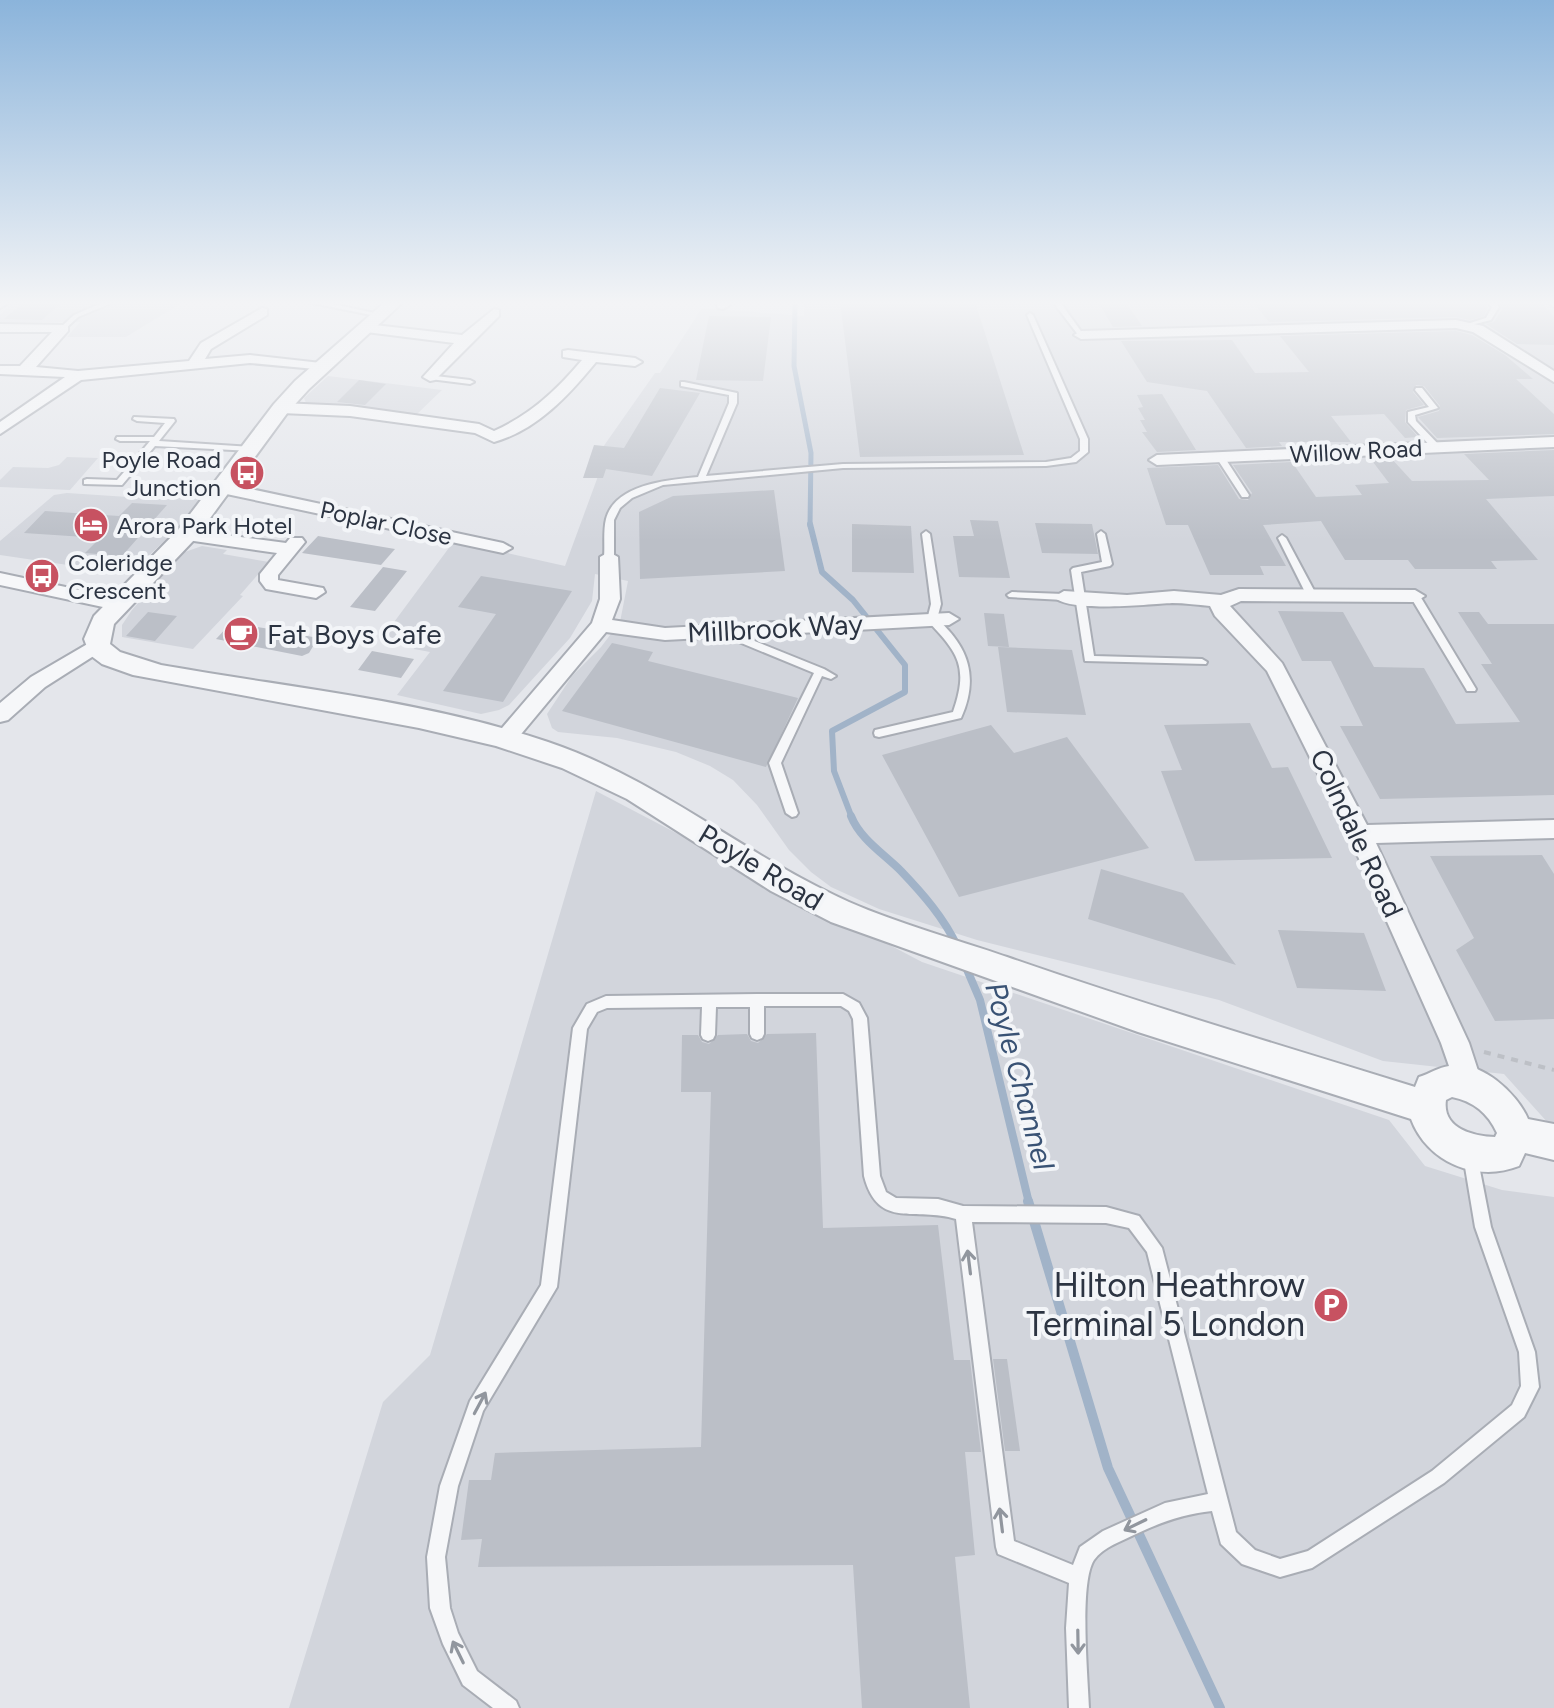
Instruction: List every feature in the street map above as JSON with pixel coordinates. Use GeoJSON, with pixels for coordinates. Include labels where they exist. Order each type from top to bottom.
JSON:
{"type":"FeatureCollection","features":[{"type":"Feature","properties":{"kind":"street"},"geometry":{"type":"LineString","coordinates":[[0,429],[69,382]]}},
{"type":"Feature","properties":{"kind":"street"},"geometry":{"type":"LineString","coordinates":[[0,715],[38,682],[96,645],[103,621],[186,535],[281,408],[307,382]]}},
{"type":"Feature","properties":{"kind":"street"},"geometry":{"type":"LineString","coordinates":[[281,408],[350,411],[479,429],[494,437],[525,424],[573,382]]}},
{"type":"Feature","properties":{"kind":"street","name":"Willow Road"},"geometry":{"type":"LineString","coordinates":[[1157,460],[1224,453],[1554,442]]}},
{"type":"Feature","properties":{"kind":"street","name":"Poplar Close"},"geometry":{"type":"LineString","coordinates":[[223,488],[503,548]]}},
{"type":"Feature","properties":{"kind":"street"},"geometry":{"type":"LineString","coordinates":[[186,535],[293,545],[269,574],[269,581],[273,585],[316,592]]}},
{"type":"Feature","properties":{"kind":"street"},"geometry":{"type":"LineString","coordinates":[[504,740],[601,625],[610,599],[609,557]]}},
{"type":"Feature","properties":{"kind":"street"},"geometry":{"type":"LineString","coordinates":[[0,579],[117,604]]}},
{"type":"Feature","properties":{"kind":"street"},"geometry":{"type":"LineString","coordinates":[[1071,597],[1127,601],[1174,597],[1223,601],[1239,595],[1415,596]]}},
{"type":"Feature","properties":{"kind":"street","name":"Colndale Road"},"geometry":{"type":"LineString","coordinates":[[1223,601],[1220,606],[1222,612],[1275,668],[1360,834],[1455,1043],[1468,1083]]}},
{"type":"Feature","properties":{"kind":"street","name":"Millbrook Way"},"geometry":{"type":"LineString","coordinates":[[601,625],[665,634],[940,619]]}},
{"type":"Feature","properties":{"kind":"street","name":"Poyle Road"},"geometry":{"type":"LineString","coordinates":[[96,645],[120,664],[272,689],[504,740],[605,775],[645,796],[797,894],[866,923],[1138,1017],[1427,1107]]}},
{"type":"Feature","properties":{"kind":"street"},"geometry":{"type":"LineString","coordinates":[[1360,834],[1554,829]]}},
{"type":"Feature","properties":{"kind":"street"},"geometry":{"type":"LineString","coordinates":[[1451,1081],[1468,1083],[1489,1093],[1509,1114],[1516,1134],[1506,1153],[1492,1158],[1470,1155],[1450,1144],[1434,1126],[1427,1107],[1432,1089],[1451,1081]]}},
{"type":"Feature","properties":{"kind":"street"},"geometry":{"type":"LineString","coordinates":[[1516,1134],[1554,1142]]}},
{"type":"Feature","properties":{"kind":"lane"},"geometry":{"type":"LineString","coordinates":[[609,557],[610,520],[616,507],[629,496],[661,483],[843,466],[1046,464],[1073,460],[1084,452],[1084,439],[1059,382]]}},
{"type":"Feature","properties":{"kind":"lane"},"geometry":{"type":"LineString","coordinates":[[684,384],[733,393],[733,403],[701,479]]}},
{"type":"Feature","properties":{"kind":"lane"},"geometry":{"type":"LineString","coordinates":[[1419,390],[1434,408],[1411,414],[1412,422],[1437,448]]}},
{"type":"Feature","properties":{"kind":"lane"},"geometry":{"type":"LineString","coordinates":[[87,482],[119,483],[171,421],[137,419]]}},
{"type":"Feature","properties":{"kind":"lane"},"geometry":{"type":"LineString","coordinates":[[120,439],[252,449]]}},
{"type":"Feature","properties":{"kind":"lane"},"geometry":{"type":"LineString","coordinates":[[1224,453],[1245,495]]}},
{"type":"Feature","properties":{"kind":"lane"},"geometry":{"type":"LineString","coordinates":[[110,461],[137,462]]}},
{"type":"Feature","properties":{"kind":"lane"},"geometry":{"type":"LineString","coordinates":[[879,733],[957,715],[965,696],[966,674],[936,604],[926,534]]}},
{"type":"Feature","properties":{"kind":"lane"},"geometry":{"type":"LineString","coordinates":[[1101,534],[1107,564],[1076,570],[1071,597],[1089,659],[1202,662]]}},
{"type":"Feature","properties":{"kind":"lane"},"geometry":{"type":"LineString","coordinates":[[1282,538],[1312,596]]}},
{"type":"Feature","properties":{"kind":"lane"},"geometry":{"type":"LineString","coordinates":[[1012,595],[1071,597]]}},
{"type":"Feature","properties":{"kind":"lane"},"geometry":{"type":"LineString","coordinates":[[1415,596],[1471,689]]}},
{"type":"Feature","properties":{"kind":"lane"},"geometry":{"type":"LineString","coordinates":[[733,630],[738,638],[826,674],[775,763],[792,813]]}},
{"type":"Feature","properties":{"kind":"lane"},"geometry":{"type":"LineString","coordinates":[[757,1000],[757,1034]]}},
{"type":"Feature","properties":{"kind":"lane"},"geometry":{"type":"LineString","coordinates":[[509,1708],[470,1678],[450,1637],[440,1608],[436,1557],[449,1486],[476,1407],[549,1287],[580,1028],[592,1008],[606,1002],[843,1000],[854,1007],[860,1018],[874,1191],[884,1201],[908,1208],[940,1207],[963,1214],[1106,1215],[1134,1221],[1154,1248],[1228,1537],[1249,1557],[1280,1568],[1312,1559],[1438,1477],[1518,1411],[1530,1387],[1527,1352],[1483,1227],[1470,1155]]}},
{"type":"Feature","properties":{"kind":"lane"},"geometry":{"type":"LineString","coordinates":[[708,1035],[709,1001]]}},
{"type":"Feature","properties":{"kind":"lane"},"geometry":{"type":"LineString","coordinates":[[963,1214],[1005,1547],[1078,1577]]}},
{"type":"Feature","properties":{"kind":"lane"},"geometry":{"type":"LineString","coordinates":[[1079,1708],[1078,1577],[1087,1554],[1103,1540],[1167,1509],[1182,1504],[1217,1502]]}},
{"type":"Feature","properties":{"kind":"path"},"geometry":{"type":"LineString","coordinates":[[1455,1043],[1554,1070]]}},
{"type":"Feature","properties":{"kind":"shaded area"},"geometry":{"type":"Polygon","coordinates":[[[322,382],[374,382],[442,390],[416,415],[365,407],[306,403],[304,398],[322,382]]]}},
{"type":"Feature","properties":{"kind":"shaded area"},"geometry":{"type":"Polygon","coordinates":[[[649,382],[1554,382],[1554,1125],[1549,1124],[1504,1074],[1383,1061],[1219,1000],[977,940],[879,909],[831,887],[811,872],[789,850],[757,805],[733,780],[710,766],[676,752],[617,738],[558,732],[552,728],[547,714],[572,676],[601,647],[620,622],[628,581],[595,574],[592,601],[570,638],[509,705],[499,710],[481,714],[397,695],[430,652],[414,649],[416,644],[383,637],[454,541],[565,566],[608,449],[603,447],[649,382]]]}},
{"type":"Feature","properties":{"kind":"shaded area"},"geometry":{"type":"Polygon","coordinates":[[[67,457],[98,458],[70,490],[0,487],[0,480],[13,467],[48,468],[59,465],[67,457]]]}},
{"type":"Feature","properties":{"kind":"shaded area"},"geometry":{"type":"Polygon","coordinates":[[[54,495],[128,497],[203,495],[189,518],[129,574],[0,555],[0,541],[54,495]]]}},
{"type":"Feature","properties":{"kind":"shaded area"},"geometry":{"type":"Polygon","coordinates":[[[202,546],[227,550],[223,554],[269,562],[240,595],[243,596],[193,649],[122,637],[122,625],[132,610],[182,553],[202,546]]]}},
{"type":"Feature","properties":{"kind":"shaded area"},"geometry":{"type":"Polygon","coordinates":[[[596,791],[922,962],[1389,1120],[1425,1166],[1502,1190],[1554,1197],[1554,1708],[289,1708],[383,1402],[430,1355],[596,791]]]}},
{"type":"Feature","properties":{"kind":"building"},"geometry":{"type":"Polygon","coordinates":[[[357,382],[386,384],[365,405],[337,402],[357,382]]]}},
{"type":"Feature","properties":{"kind":"building"},"geometry":{"type":"Polygon","coordinates":[[[850,382],[1001,382],[1024,455],[860,457],[850,382]]]}},
{"type":"Feature","properties":{"kind":"building"},"geometry":{"type":"Polygon","coordinates":[[[1147,382],[1519,382],[1554,414],[1554,434],[1437,438],[1418,417],[1439,411],[1440,406],[1424,386],[1416,385],[1413,392],[1424,405],[1406,410],[1405,422],[1418,437],[1405,438],[1384,414],[1331,416],[1351,442],[1279,442],[1282,446],[1246,448],[1207,391],[1147,382]]]}},
{"type":"Feature","properties":{"kind":"building"},"geometry":{"type":"Polygon","coordinates":[[[660,388],[700,393],[652,476],[606,469],[603,478],[583,478],[594,445],[624,448],[660,388]]]}},
{"type":"Feature","properties":{"kind":"building"},"geometry":{"type":"Polygon","coordinates":[[[1162,394],[1196,450],[1157,452],[1142,432],[1147,432],[1140,420],[1145,420],[1138,408],[1143,407],[1137,395],[1162,394]]]}},
{"type":"Feature","properties":{"kind":"building"},"geometry":{"type":"Polygon","coordinates":[[[1554,450],[1554,496],[1486,499],[1538,560],[1491,561],[1497,569],[1415,569],[1408,560],[1345,560],[1321,521],[1263,525],[1286,566],[1260,566],[1264,575],[1210,575],[1188,525],[1166,525],[1147,468],[1218,465],[1239,499],[1248,500],[1252,493],[1233,465],[1292,462],[1316,497],[1362,495],[1355,485],[1389,483],[1370,458],[1390,457],[1412,481],[1489,480],[1464,454],[1554,450]]]}},
{"type":"Feature","properties":{"kind":"building"},"geometry":{"type":"Polygon","coordinates":[[[774,490],[785,571],[640,579],[639,512],[673,496],[774,490]]]}},
{"type":"Feature","properties":{"kind":"building","name":"Arora Park Hotel"},"geometry":{"type":"Polygon","coordinates":[[[132,503],[167,505],[122,556],[85,553],[100,538],[24,533],[45,511],[119,516],[132,503]]]}},
{"type":"Feature","properties":{"kind":"building"},"geometry":{"type":"Polygon","coordinates":[[[970,520],[998,521],[1010,578],[959,577],[953,536],[974,536],[970,520]]]}},
{"type":"Feature","properties":{"kind":"building"},"geometry":{"type":"Polygon","coordinates":[[[1035,523],[1092,524],[1098,554],[1042,553],[1035,523]]]}},
{"type":"Feature","properties":{"kind":"building"},"geometry":{"type":"Polygon","coordinates":[[[852,524],[911,526],[914,573],[852,572],[852,524]]]}},
{"type":"Feature","properties":{"kind":"building"},"geometry":{"type":"Polygon","coordinates":[[[318,536],[395,549],[381,565],[302,553],[318,536]]]}},
{"type":"Feature","properties":{"kind":"building"},"geometry":{"type":"Polygon","coordinates":[[[383,567],[407,571],[375,611],[350,607],[383,567]]]}},
{"type":"Feature","properties":{"kind":"building"},"geometry":{"type":"Polygon","coordinates":[[[481,576],[572,591],[503,702],[443,691],[496,614],[458,607],[481,576]]]}},
{"type":"Feature","properties":{"kind":"building"},"geometry":{"type":"Polygon","coordinates":[[[1278,611],[1343,612],[1374,667],[1424,668],[1456,724],[1520,722],[1481,664],[1492,664],[1458,612],[1479,612],[1488,624],[1554,624],[1554,795],[1380,799],[1340,726],[1363,726],[1331,661],[1302,661],[1278,611]]]}},
{"type":"Feature","properties":{"kind":"building"},"geometry":{"type":"Polygon","coordinates":[[[148,612],[177,616],[155,641],[126,636],[148,612]]]}},
{"type":"Feature","properties":{"kind":"building"},"geometry":{"type":"Polygon","coordinates":[[[984,613],[1004,614],[1009,647],[988,646],[984,613]]]}},
{"type":"Feature","properties":{"kind":"building"},"geometry":{"type":"Polygon","coordinates":[[[231,623],[318,638],[309,653],[302,656],[216,639],[231,623]]]}},
{"type":"Feature","properties":{"kind":"building"},"geometry":{"type":"Polygon","coordinates":[[[612,643],[653,652],[648,661],[798,698],[766,767],[562,711],[612,643]]]}},
{"type":"Feature","properties":{"kind":"building"},"geometry":{"type":"Polygon","coordinates":[[[998,647],[1072,650],[1086,715],[1007,712],[998,647]]]}},
{"type":"Feature","properties":{"kind":"building"},"geometry":{"type":"Polygon","coordinates":[[[372,651],[414,659],[401,678],[358,670],[372,651]]]}},
{"type":"Feature","properties":{"kind":"building"},"geometry":{"type":"Polygon","coordinates":[[[1250,723],[1272,768],[1288,767],[1332,858],[1195,861],[1161,771],[1182,770],[1164,725],[1250,723]]]}},
{"type":"Feature","properties":{"kind":"building"},"geometry":{"type":"Polygon","coordinates":[[[991,725],[1014,753],[1067,737],[1149,848],[959,897],[882,755],[991,725]]]}},
{"type":"Feature","properties":{"kind":"building"},"geometry":{"type":"Polygon","coordinates":[[[1542,855],[1554,874],[1554,1019],[1495,1021],[1456,950],[1474,938],[1430,856],[1542,855]]]}},
{"type":"Feature","properties":{"kind":"building"},"geometry":{"type":"Polygon","coordinates":[[[1101,869],[1183,893],[1236,965],[1088,919],[1101,869]]]}},
{"type":"Feature","properties":{"kind":"building"},"geometry":{"type":"Polygon","coordinates":[[[1278,930],[1364,933],[1386,991],[1297,988],[1278,930]]]}},
{"type":"Feature","properties":{"kind":"building"},"geometry":{"type":"Polygon","coordinates":[[[816,1033],[823,1228],[938,1225],[954,1360],[970,1360],[981,1452],[965,1452],[975,1555],[955,1557],[970,1708],[862,1708],[853,1565],[478,1567],[482,1539],[461,1540],[469,1480],[491,1480],[495,1453],[701,1447],[711,1092],[681,1092],[682,1035],[698,1035],[702,1042],[709,1044],[718,1035],[747,1034],[751,1041],[758,1043],[767,1034],[816,1033]]]}},
{"type":"Feature","properties":{"kind":"building"},"geometry":{"type":"Polygon","coordinates":[[[993,1359],[1007,1359],[1020,1451],[1005,1451],[993,1359]]]}},
{"type":"Feature","properties":{"kind":"waterway","name":"Poyle Channel"},"geometry":{"type":"LineString","coordinates":[[797,382],[811,453],[810,524]]}},
{"type":"Feature","properties":{"kind":"waterway","name":"Poyle Channel"},"geometry":{"type":"LineString","coordinates":[[810,524],[822,572],[853,600],[905,665],[905,692],[832,731],[834,771],[852,818]]}},
{"type":"Feature","properties":{"kind":"waterway","name":"Poyle Channel"},"geometry":{"type":"LineString","coordinates":[[852,818],[866,839],[925,897],[957,946]]}},
{"type":"Feature","properties":{"kind":"waterway","name":"Poyle Channel"},"geometry":{"type":"LineString","coordinates":[[965,965],[980,1000],[1029,1203]]}},
{"type":"Feature","properties":{"kind":"waterway","name":"Poyle Channel"},"geometry":{"type":"LineString","coordinates":[[1028,1201],[1108,1468],[1220,1708]]}},
{"type":"Feature","properties":{"kind":"place","name":"Poyle Road Junction"},"geometry":{"type":"Point","coordinates":[247,473]}},
{"type":"Feature","properties":{"kind":"place","name":"Arora Park Hotel"},"geometry":{"type":"Point","coordinates":[91,525]}},
{"type":"Feature","properties":{"kind":"place","name":"Coleridge Crescent"},"geometry":{"type":"Point","coordinates":[42,576]}},
{"type":"Feature","properties":{"kind":"place","name":"Fat Boys Cafe"},"geometry":{"type":"Point","coordinates":[241,634]}},
{"type":"Feature","properties":{"kind":"place","name":"Hilton Heathrow Terminal 5 London"},"geometry":{"type":"Point","coordinates":[1331,1305]}}]}
